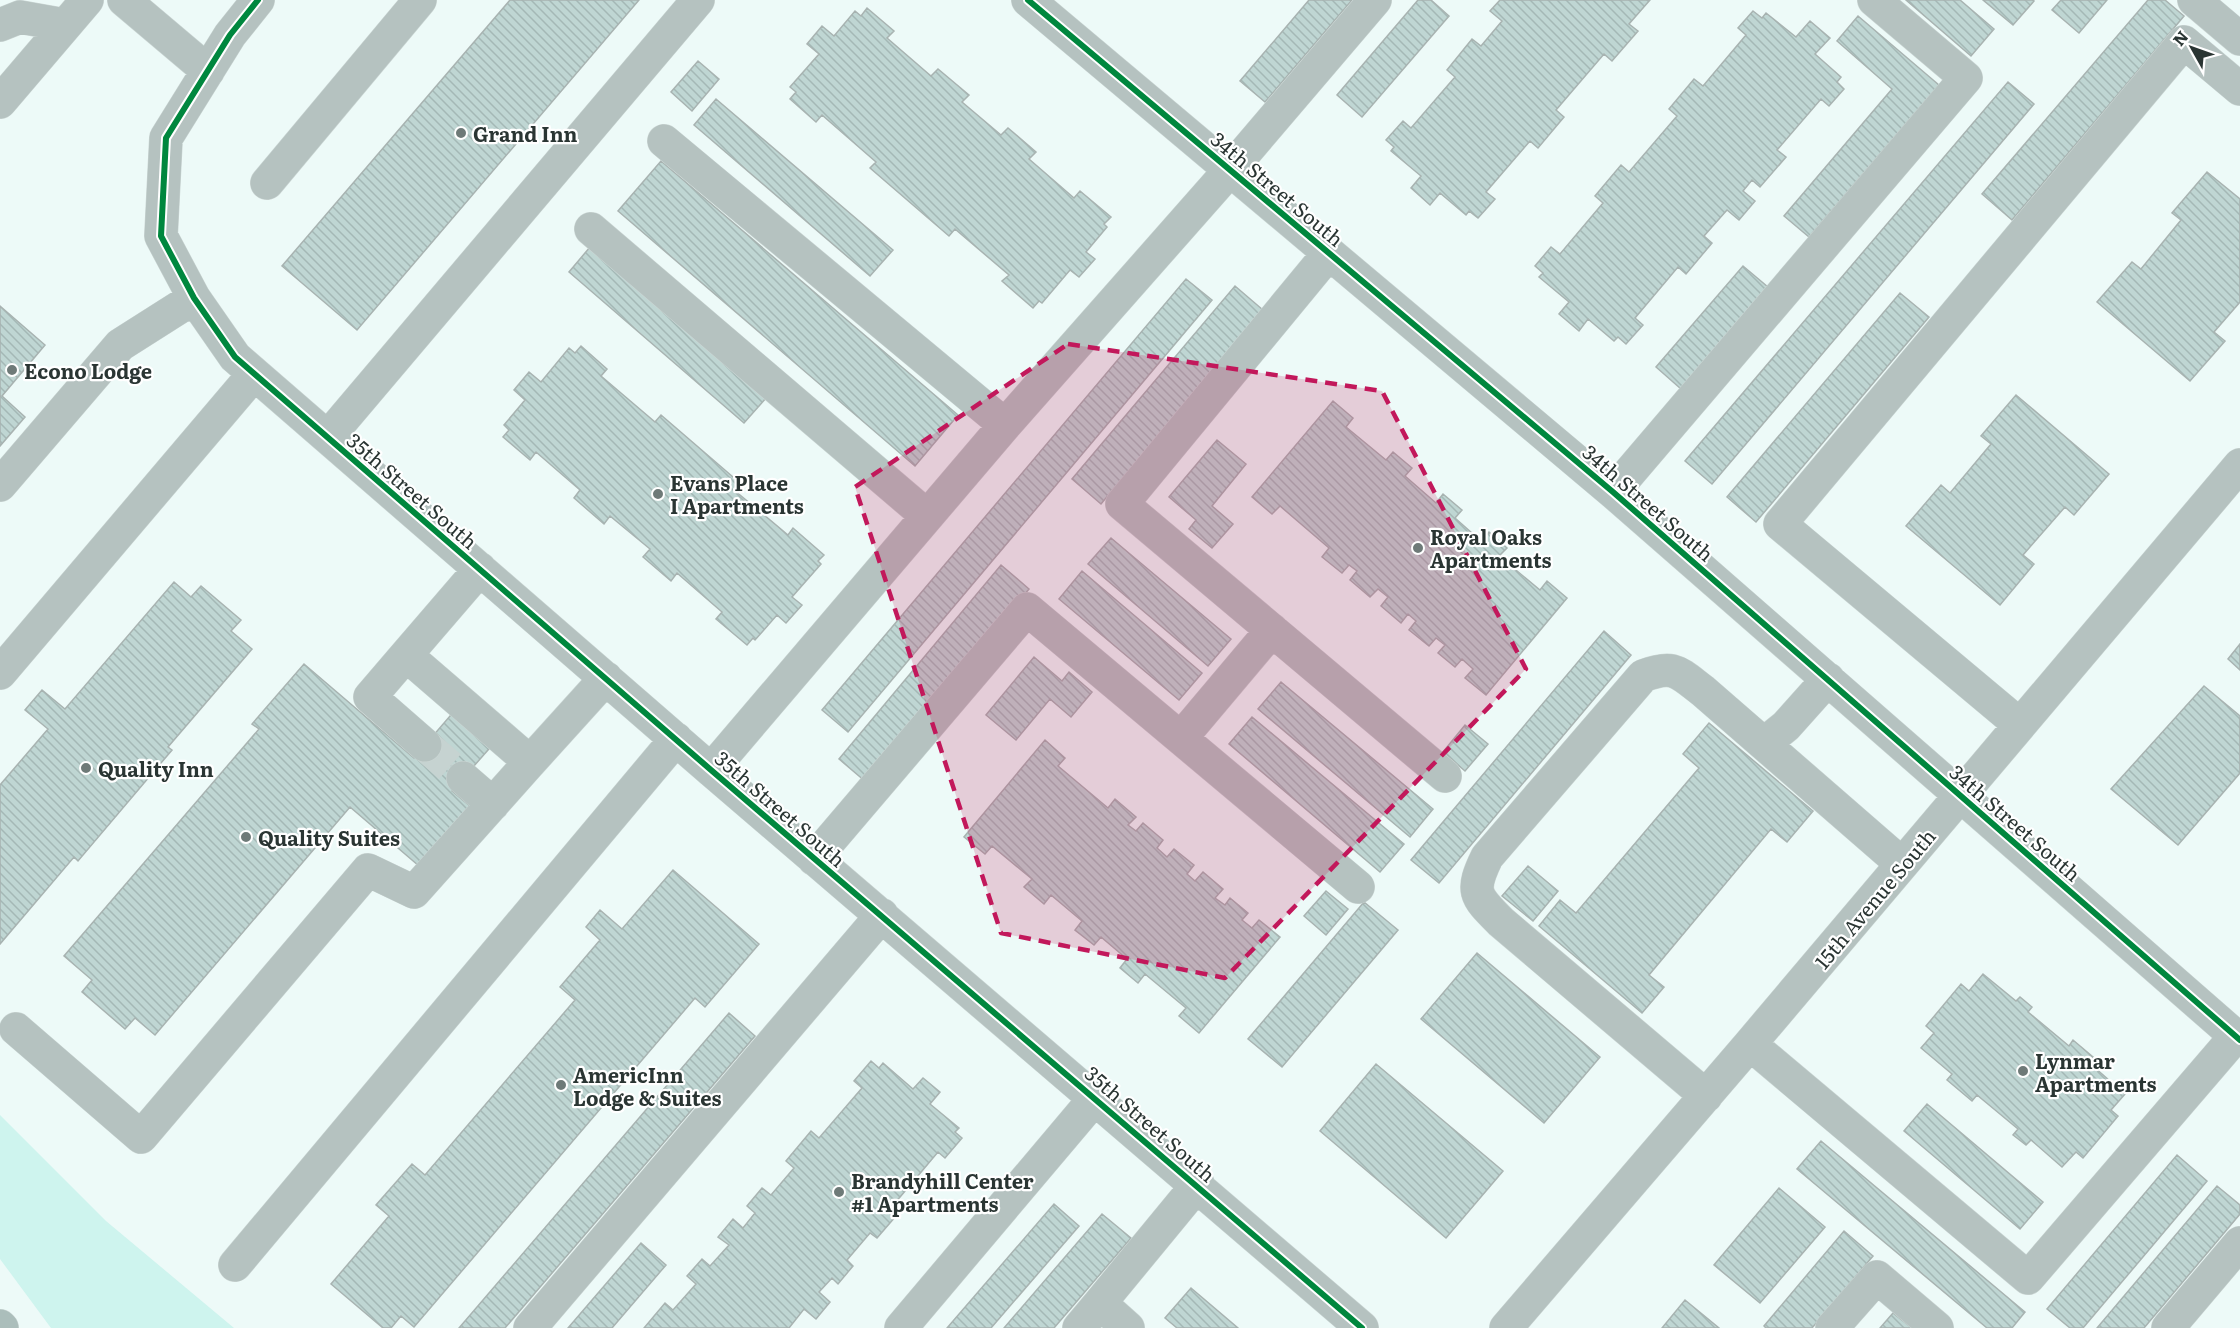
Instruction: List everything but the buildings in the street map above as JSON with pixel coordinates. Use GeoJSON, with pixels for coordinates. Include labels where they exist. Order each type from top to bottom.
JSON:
{"type":"FeatureCollection","features":[{"type":"Feature","properties":{"kind":"street"},"geometry":{"type":"LineString","coordinates":[[0,102],[87,0]]}},
{"type":"Feature","properties":{"kind":"street"},"geometry":{"type":"LineString","coordinates":[[124,0],[208,71]]}},
{"type":"Feature","properties":{"kind":"street","name":"35th Street South"},"geometry":{"type":"LineString","coordinates":[[258,0],[230,35],[166,138],[161,236],[194,298],[235,357],[711,770],[1096,1097],[1362,1328]]}},
{"type":"Feature","properties":{"kind":"street"},"geometry":{"type":"LineString","coordinates":[[267,183],[420,0]]}},
{"type":"Feature","properties":{"kind":"street"},"geometry":{"type":"LineString","coordinates":[[328,437],[698,0]]}},
{"type":"Feature","properties":{"kind":"street","name":"34th Street South"},"geometry":{"type":"LineString","coordinates":[[1028,0],[1613,492],[2238,1038]]}},
{"type":"Feature","properties":{"kind":"street"},"geometry":{"type":"LineString","coordinates":[[711,770],[1005,424],[1230,170],[1375,0]]}},
{"type":"Feature","properties":{"kind":"street"},"geometry":{"type":"LineString","coordinates":[[1613,492],[1966,78],[1874,0]]}},
{"type":"Feature","properties":{"kind":"street"},"geometry":{"type":"LineString","coordinates":[[2194,0],[2240,39]]}},
{"type":"Feature","properties":{"kind":"street"},"geometry":{"type":"LineString","coordinates":[[0,25],[20,17],[65,25]]}},
{"type":"Feature","properties":{"kind":"street"},"geometry":{"type":"LineString","coordinates":[[2020,725],[1780,524],[2184,42],[2240,89]]}},
{"type":"Feature","properties":{"kind":"street"},"geometry":{"type":"LineString","coordinates":[[664,141],[1005,424]]}},
{"type":"Feature","properties":{"kind":"street"},"geometry":{"type":"LineString","coordinates":[[591,229],[927,516]]}},
{"type":"Feature","properties":{"kind":"street"},"geometry":{"type":"LineString","coordinates":[[1329,253],[1122,504],[1445,776]]}},
{"type":"Feature","properties":{"kind":"street"},"geometry":{"type":"LineString","coordinates":[[0,485],[120,345],[194,298]]}},
{"type":"Feature","properties":{"kind":"street"},"geometry":{"type":"LineString","coordinates":[[0,673],[254,374]]}},
{"type":"Feature","properties":{"kind":"street","name":"15th Avenue South"},"geometry":{"type":"LineString","coordinates":[[1506,1328],[1706,1096],[2240,465]]}},
{"type":"Feature","properties":{"kind":"street"},"geometry":{"type":"LineString","coordinates":[[425,745],[370,697],[480,569]]}},
{"type":"Feature","properties":{"kind":"street"},"geometry":{"type":"LineString","coordinates":[[814,858],[1027,609],[1358,887]]}},
{"type":"Feature","properties":{"kind":"street"},"geometry":{"type":"LineString","coordinates":[[1181,738],[1272,630]]}},
{"type":"Feature","properties":{"kind":"street"},"geometry":{"type":"LineString","coordinates":[[406,655],[530,762]]}},
{"type":"Feature","properties":{"kind":"street"},"geometry":{"type":"LineString","coordinates":[[1706,1096],[1501,922],[1479,900],[1476,879],[1486,856],[1643,676],[1664,668],[1681,674],[1765,743],[1902,864]]}},
{"type":"Feature","properties":{"kind":"street"},"geometry":{"type":"LineString","coordinates":[[16,1029],[141,1137],[369,870],[414,892],[606,678]]}},
{"type":"Feature","properties":{"kind":"street"},"geometry":{"type":"LineString","coordinates":[[1765,743],[1786,726],[1828,679]]}},
{"type":"Feature","properties":{"kind":"street"},"geometry":{"type":"LineString","coordinates":[[235,1265],[676,739]]}},
{"type":"Feature","properties":{"kind":"street"},"geometry":{"type":"LineString","coordinates":[[464,778],[493,804]]}},
{"type":"Feature","properties":{"kind":"street"},"geometry":{"type":"LineString","coordinates":[[530,1328],[882,915]]}},
{"type":"Feature","properties":{"kind":"street"},"geometry":{"type":"LineString","coordinates":[[1750,1044],[2028,1278],[2238,1038]]}},
{"type":"Feature","properties":{"kind":"street"},"geometry":{"type":"LineString","coordinates":[[901,1328],[1096,1097]]}},
{"type":"Feature","properties":{"kind":"street"},"geometry":{"type":"LineString","coordinates":[[1079,1328],[1198,1185]]}},
{"type":"Feature","properties":{"kind":"street"},"geometry":{"type":"LineString","coordinates":[[2168,1328],[2240,1243]]}},
{"type":"Feature","properties":{"kind":"street"},"geometry":{"type":"LineString","coordinates":[[1832,1328],[1876,1277],[1937,1328]]}},
{"type":"Feature","properties":{"kind":"street"},"geometry":{"type":"LineString","coordinates":[[1100,1304],[1128,1328]]}},
{"type":"Feature","properties":{"kind":"highlighted area"},"geometry":{"type":"Polygon","coordinates":[[[1068,344],[1382,391],[1526,669],[1225,978],[1001,933],[855,487],[1068,344]]]}},
{"type":"Feature","properties":{"kind":"green space"},"geometry":{"type":"Polygon","coordinates":[[[0,1115],[106,1221],[234,1328],[51,1328],[0,1259],[0,1115]]]}},
{"type":"Feature","properties":{"kind":"tunnel"},"geometry":{"type":"LineString","coordinates":[[425,745],[463,778]]}},
{"type":"Feature","properties":{"kind":"cycle path"},"geometry":{"type":"LineString","coordinates":[[258,0],[230,35],[166,138],[161,236],[194,298],[235,357],[711,770],[1362,1328]]}},
{"type":"Feature","properties":{"kind":"cycle path"},"geometry":{"type":"LineString","coordinates":[[1028,0],[1613,492],[2240,1040]]}},
{"type":"Feature","properties":{"kind":"place","name":"Grand Inn"},"geometry":{"type":"Point","coordinates":[461,133]}},
{"type":"Feature","properties":{"kind":"place","name":"Econo Lodge"},"geometry":{"type":"Point","coordinates":[12,370]}},
{"type":"Feature","properties":{"kind":"place","name":"Evans Place I Apartments"},"geometry":{"type":"Point","coordinates":[658,494]}},
{"type":"Feature","properties":{"kind":"place","name":"Royal Oaks Apartments"},"geometry":{"type":"Point","coordinates":[1418,548]}},
{"type":"Feature","properties":{"kind":"place","name":"Quality Inn"},"geometry":{"type":"Point","coordinates":[86,768]}},
{"type":"Feature","properties":{"kind":"place","name":"Quality Suites"},"geometry":{"type":"Point","coordinates":[246,837]}},
{"type":"Feature","properties":{"kind":"place","name":"Lynmar Apartments"},"geometry":{"type":"Point","coordinates":[2023,1071]}},
{"type":"Feature","properties":{"kind":"place","name":"AmericInn Lodge & Suites"},"geometry":{"type":"Point","coordinates":[561,1085]}},
{"type":"Feature","properties":{"kind":"place","name":"Brandyhill Center #1 Apartments"},"geometry":{"type":"Point","coordinates":[839,1192]}}]}
